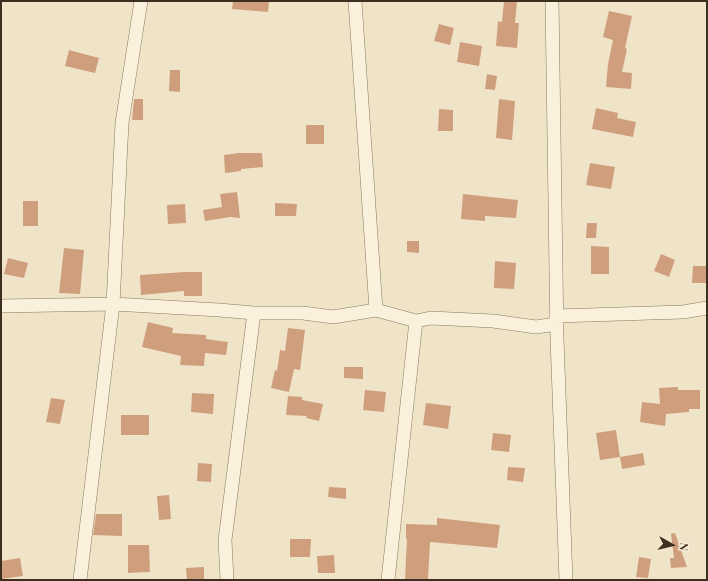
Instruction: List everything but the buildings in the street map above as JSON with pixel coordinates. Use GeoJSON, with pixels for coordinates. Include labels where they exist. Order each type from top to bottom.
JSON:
{"type":"FeatureCollection","features":[{"type":"Feature","properties":{"kind":"street"},"geometry":{"type":"LineString","coordinates":[[80,580],[113,304],[122,123],[141,1]]}},
{"type":"Feature","properties":{"kind":"street"},"geometry":{"type":"LineString","coordinates":[[355,1],[376,310]]}},
{"type":"Feature","properties":{"kind":"street"},"geometry":{"type":"LineString","coordinates":[[1,306],[113,304],[254,313],[303,313],[333,317],[376,310],[416,321],[431,318],[494,321],[536,327],[556,324],[552,1]]}},
{"type":"Feature","properties":{"kind":"street"},"geometry":{"type":"LineString","coordinates":[[556,316],[683,312],[707,308]]}},
{"type":"Feature","properties":{"kind":"street"},"geometry":{"type":"LineString","coordinates":[[227,580],[225,540],[254,313]]}},
{"type":"Feature","properties":{"kind":"street"},"geometry":{"type":"LineString","coordinates":[[556,316],[566,580]]}},
{"type":"Feature","properties":{"kind":"street"},"geometry":{"type":"LineString","coordinates":[[388,580],[416,321]]}}]}
